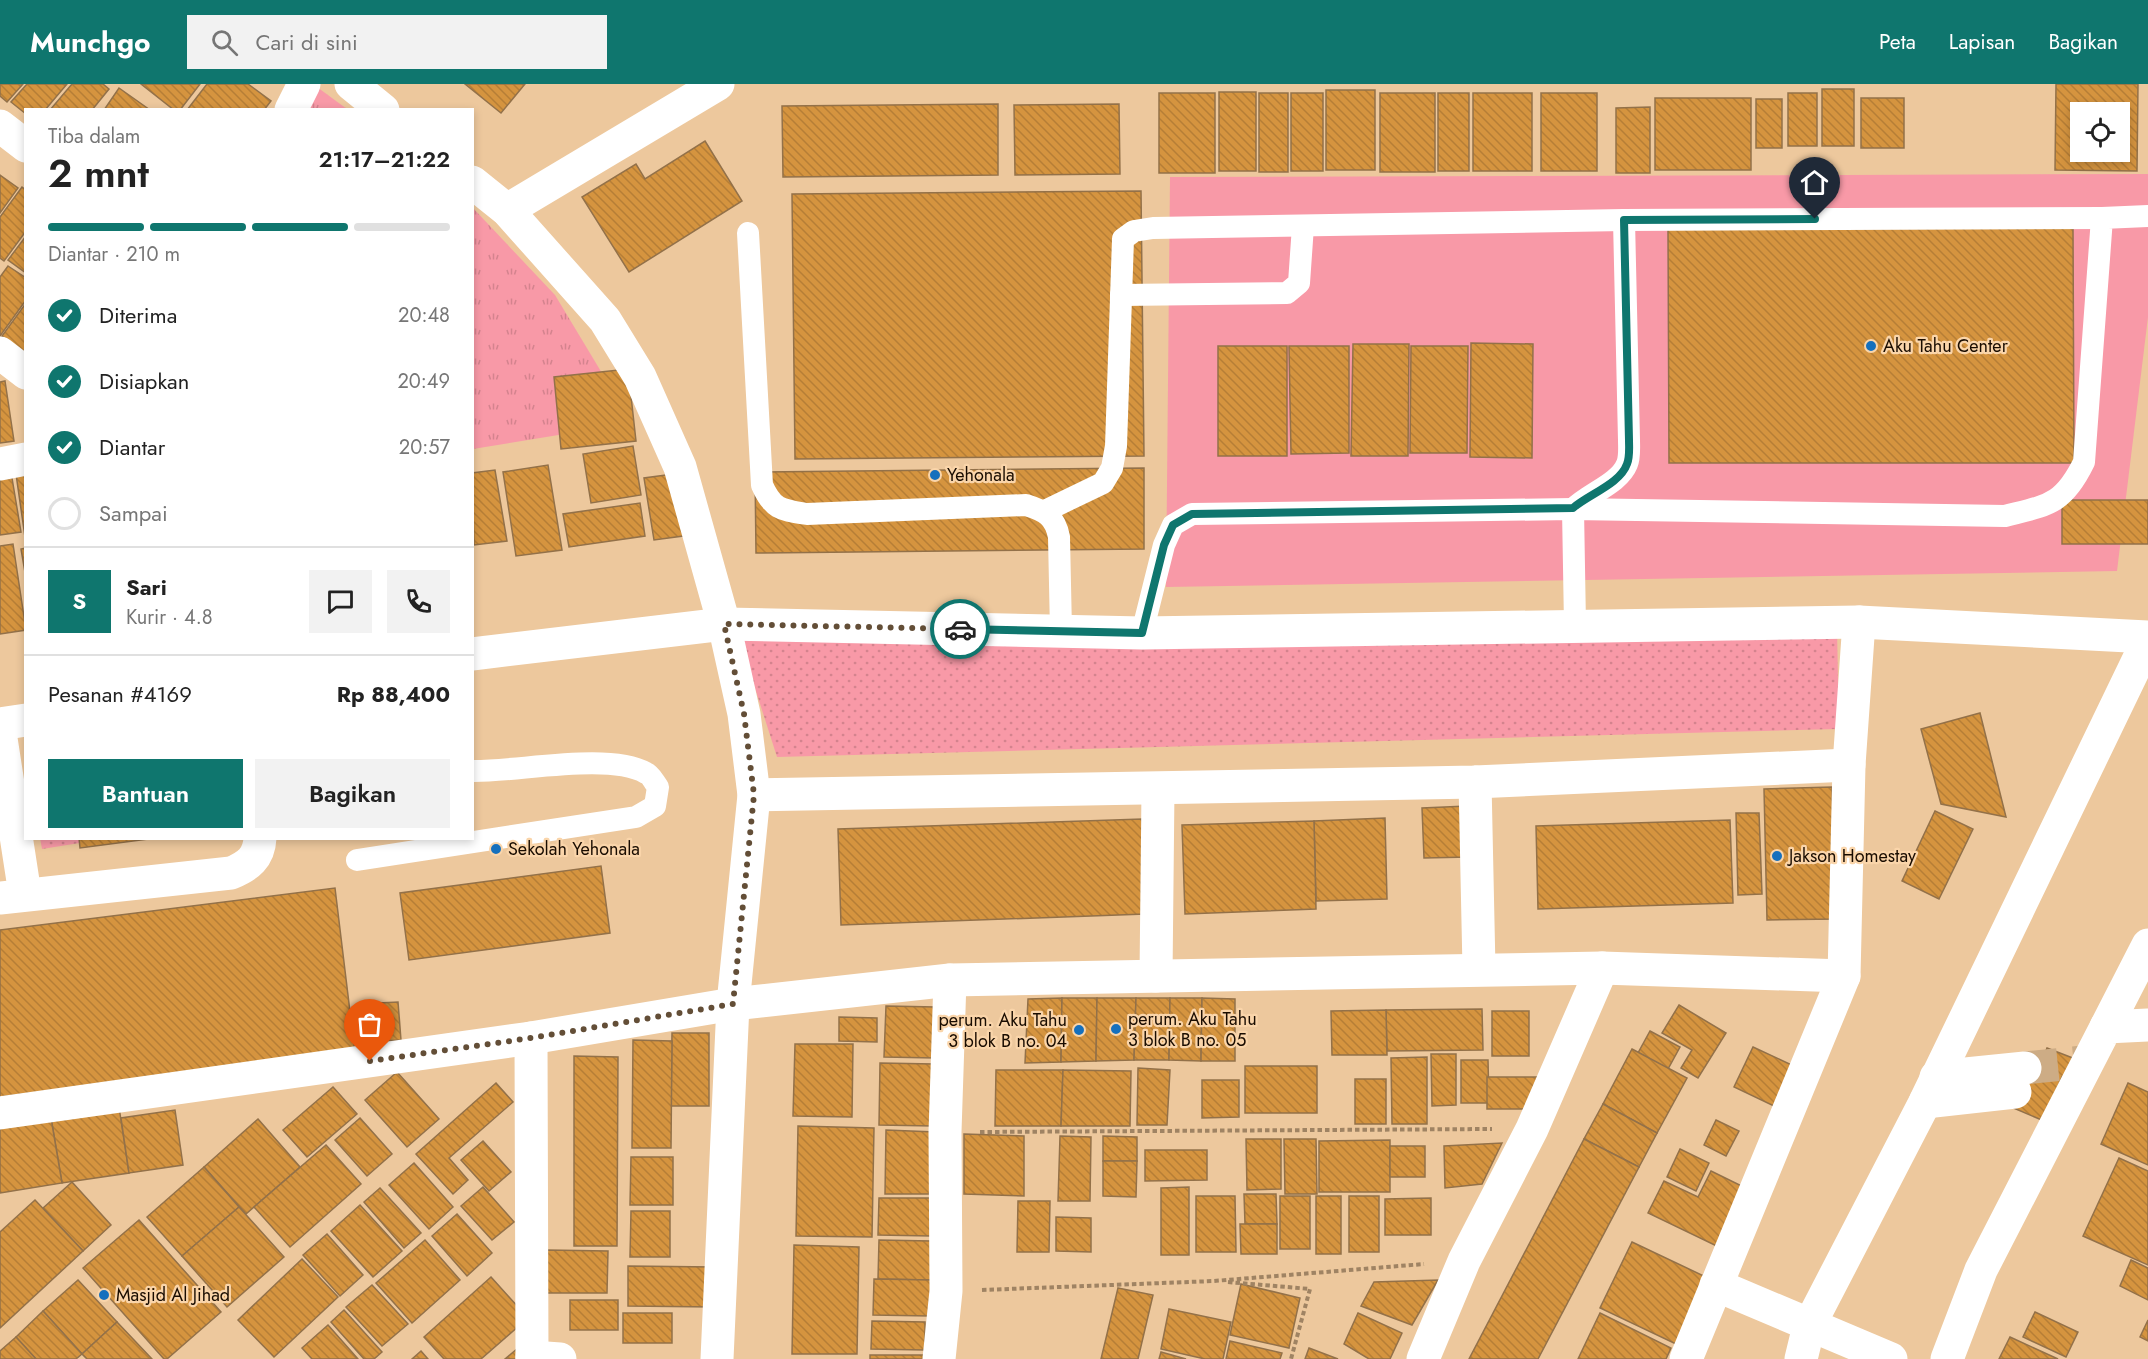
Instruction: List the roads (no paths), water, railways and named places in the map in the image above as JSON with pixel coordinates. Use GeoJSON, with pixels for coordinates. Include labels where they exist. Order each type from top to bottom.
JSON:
{"type":"FeatureCollection","features":[{"type":"Feature","properties":{"kind":"street"},"geometry":{"type":"LineString","coordinates":[[292,108],[304,84]]}},
{"type":"Feature","properties":{"kind":"street"},"geometry":{"type":"LineString","coordinates":[[351,84],[381,108]]}},
{"type":"Feature","properties":{"kind":"street"},"geometry":{"type":"LineString","coordinates":[[507,210],[718,84]]}},
{"type":"Feature","properties":{"kind":"street"},"geometry":{"type":"LineString","coordinates":[[0,126],[24,144]]}},
{"type":"Feature","properties":{"kind":"street"},"geometry":{"type":"LineString","coordinates":[[474,184],[507,210],[605,320],[640,377],[680,467],[724,624],[744,714],[754,795],[733,1004],[717,1359]]}},
{"type":"Feature","properties":{"kind":"street"},"geometry":{"type":"LineString","coordinates":[[0,353],[24,372]]}},
{"type":"Feature","properties":{"kind":"street"},"geometry":{"type":"LineString","coordinates":[[0,464],[24,459]]}},
{"type":"Feature","properties":{"kind":"street"},"geometry":{"type":"LineString","coordinates":[[474,654],[724,624],[1142,633],[1859,622],[2148,638],[1931,1090],[1809,1326],[1800,1359]]}},
{"type":"Feature","properties":{"kind":"street"},"geometry":{"type":"LineString","coordinates":[[1686,1359],[1844,976],[1849,765],[1859,622]]}},
{"type":"Feature","properties":{"kind":"street"},"geometry":{"type":"LineString","coordinates":[[0,724],[24,720]]}},
{"type":"Feature","properties":{"kind":"street"},"geometry":{"type":"LineString","coordinates":[[0,732],[12,896],[231,873],[250,864],[259,848],[260,840]]}},
{"type":"Feature","properties":{"kind":"street"},"geometry":{"type":"LineString","coordinates":[[754,795],[1475,782],[1849,765]]}},
{"type":"Feature","properties":{"kind":"street"},"geometry":{"type":"LineString","coordinates":[[1475,782],[1479,969]]}},
{"type":"Feature","properties":{"kind":"street"},"geometry":{"type":"LineString","coordinates":[[1156,976],[1158,789]]}},
{"type":"Feature","properties":{"kind":"street"},"geometry":{"type":"LineString","coordinates":[[1947,1359],[1981,1270],[2076,1074],[2106,1027],[2148,945]]}},
{"type":"Feature","properties":{"kind":"street"},"geometry":{"type":"LineString","coordinates":[[0,1113],[531,1038],[733,1004],[950,980],[1602,968],[1844,976]]}},
{"type":"Feature","properties":{"kind":"street"},"geometry":{"type":"LineString","coordinates":[[1423,1359],[1464,1261],[1532,1129],[1602,968]]}},
{"type":"Feature","properties":{"kind":"street"},"geometry":{"type":"LineString","coordinates":[[939,1359],[946,1292],[945,1132],[950,980]]}},
{"type":"Feature","properties":{"kind":"street"},"geometry":{"type":"LineString","coordinates":[[2106,1027],[2148,1025]]}},
{"type":"Feature","properties":{"kind":"street"},"geometry":{"type":"LineString","coordinates":[[531,1038],[541,1358]]}},
{"type":"Feature","properties":{"kind":"street"},"geometry":{"type":"LineString","coordinates":[[1931,1090],[2020,1080]]}},
{"type":"Feature","properties":{"kind":"street"},"geometry":{"type":"LineString","coordinates":[[1716,1285],[1891,1359]]}},
{"type":"Feature","properties":{"kind":"lane"},"geometry":{"type":"LineString","coordinates":[[1045,510],[1103,483],[1112,468],[1123,239],[1134,231],[1624,220],[2148,216]]}},
{"type":"Feature","properties":{"kind":"lane"},"geometry":{"type":"LineString","coordinates":[[1142,633],[1164,545],[1173,525],[1192,514],[1573,508],[2004,516],[2050,504],[2072,486],[2084,462],[2102,218]]}},
{"type":"Feature","properties":{"kind":"lane"},"geometry":{"type":"LineString","coordinates":[[1575,625],[1573,508],[1585,497],[1618,477],[1628,463],[1624,220]]}},
{"type":"Feature","properties":{"kind":"lane"},"geometry":{"type":"LineString","coordinates":[[1121,295],[1287,293],[1299,283],[1303,226]]}},
{"type":"Feature","properties":{"kind":"lane"},"geometry":{"type":"LineString","coordinates":[[748,233],[762,485],[768,499],[781,510],[807,514],[1026,505],[1045,510],[1056,524],[1059,537],[1061,631]]}},
{"type":"Feature","properties":{"kind":"lane"},"geometry":{"type":"LineString","coordinates":[[357,860],[636,817],[655,806],[658,787],[647,773],[623,765],[474,771]]}},
{"type":"Feature","properties":{"kind":"tunnel"},"geometry":{"type":"LineString","coordinates":[[2025,1068],[2083,1062]]}},
{"type":"Feature","properties":{"kind":"place","name":"Aku Tahu Center"},"geometry":{"type":"Point","coordinates":[1871,346]}},
{"type":"Feature","properties":{"kind":"place","name":"Yehonala"},"geometry":{"type":"Point","coordinates":[935,475]}},
{"type":"Feature","properties":{"kind":"place","name":"Sekolah Yehonala"},"geometry":{"type":"Point","coordinates":[496,849]}},
{"type":"Feature","properties":{"kind":"place","name":"Jakson Homestay"},"geometry":{"type":"Point","coordinates":[1777,856]}},
{"type":"Feature","properties":{"kind":"place","name":"perum. Aku Tahu 3 blok B no. 05"},"geometry":{"type":"Point","coordinates":[1116,1029]}},
{"type":"Feature","properties":{"kind":"place","name":"perum. Aku Tahu 3 blok B no. 04"},"geometry":{"type":"Point","coordinates":[1079,1030]}},
{"type":"Feature","properties":{"kind":"place","name":"Masjid Al Jihad"},"geometry":{"type":"Point","coordinates":[104,1295]}}]}
